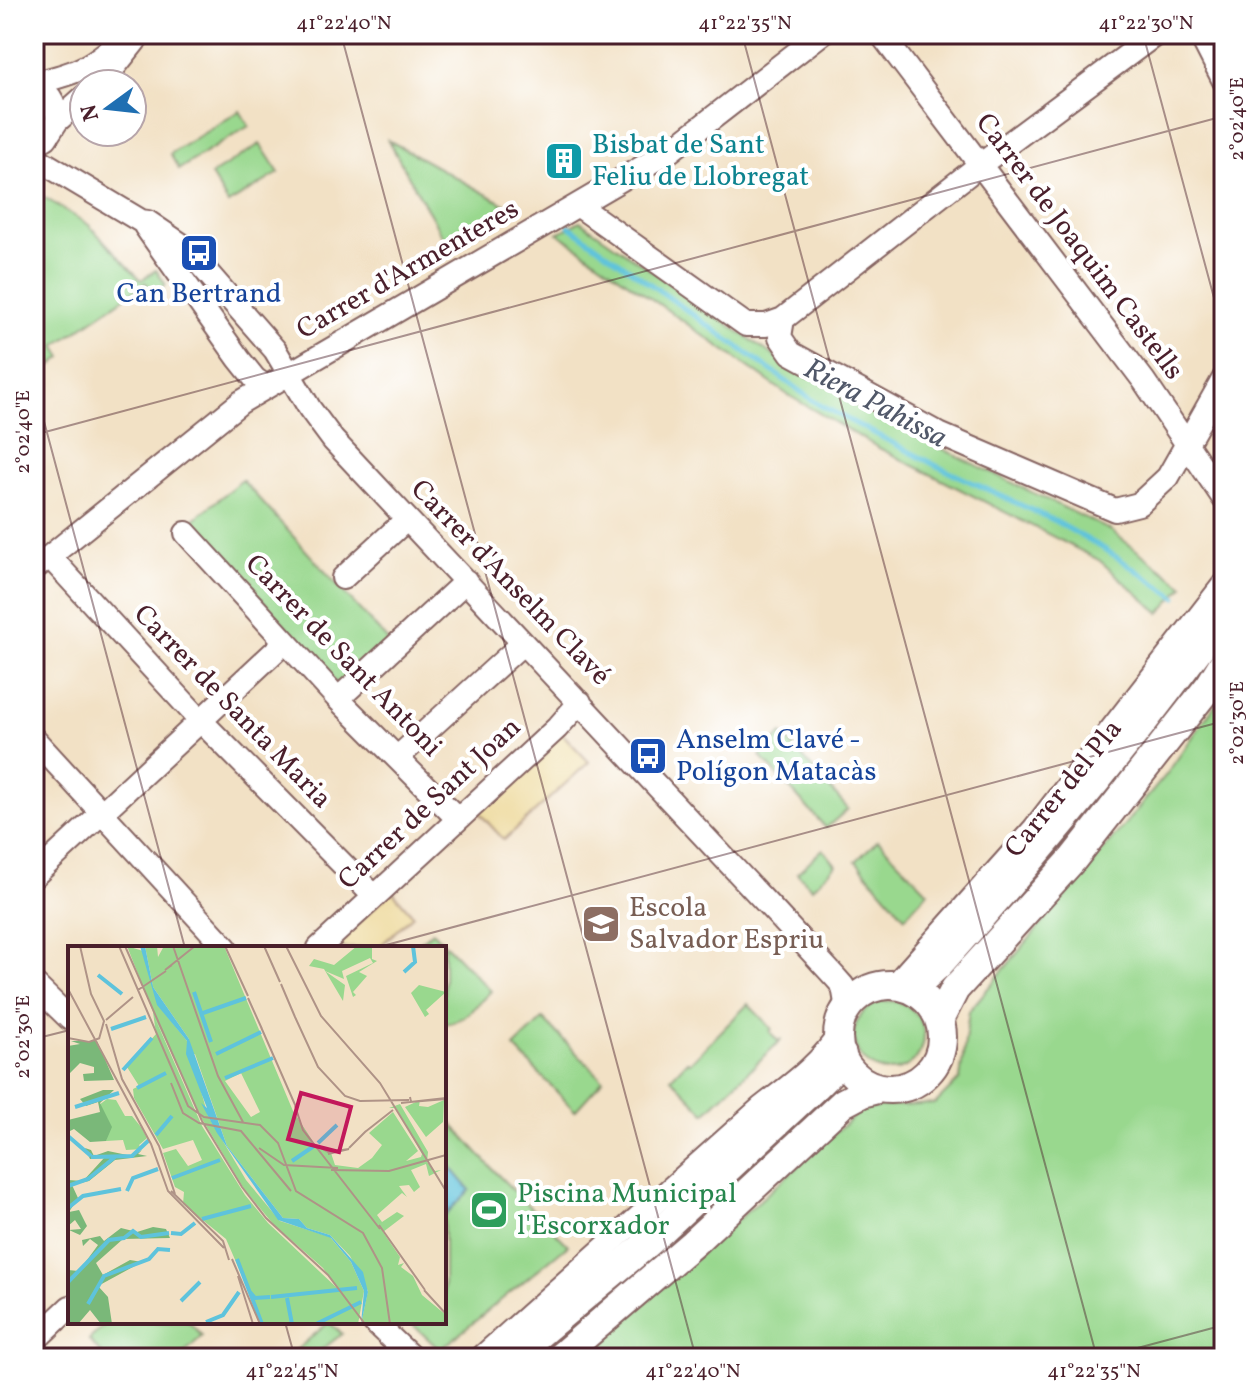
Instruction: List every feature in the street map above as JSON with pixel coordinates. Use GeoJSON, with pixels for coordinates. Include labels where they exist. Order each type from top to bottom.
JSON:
{"type":"FeatureCollection","features":[{"type":"Feature","properties":{"kind":"main road","name":"Carrer del Pla"},"geometry":{"type":"LineString","coordinates":[[899,986],[924,978],[938,965],[1047,843],[1224,614]]}},
{"type":"Feature","properties":{"kind":"main road","name":"Carrer del Pla"},"geometry":{"type":"LineString","coordinates":[[939,1020],[955,989],[1073,859],[1210,685],[1224,662]]}},
{"type":"Feature","properties":{"kind":"main road"},"geometry":{"type":"LineString","coordinates":[[510,1358],[649,1242],[834,1068],[847,1015],[880,986],[899,986],[926,1000],[939,1020],[941,1047],[929,1071],[908,1086],[881,1088],[843,1103],[693,1243],[559,1358]]}},
{"type":"Feature","properties":{"kind":"main road"},"geometry":{"type":"LineString","coordinates":[[847,1015],[857,1077],[881,1088]]}},
{"type":"Feature","properties":{"kind":"street"},"geometry":{"type":"LineString","coordinates":[[83,68],[100,60],[127,34]]}},
{"type":"Feature","properties":{"kind":"street"},"geometry":{"type":"LineString","coordinates":[[114,68],[141,34]]}},
{"type":"Feature","properties":{"kind":"street","name":"Carrer d'Armenteres"},"geometry":{"type":"LineString","coordinates":[[42,563],[241,402],[670,151],[821,34]]}},
{"type":"Feature","properties":{"kind":"street","name":"Carrer de Joaquim Castells"},"geometry":{"type":"LineString","coordinates":[[881,34],[1144,381],[1224,499]]}},
{"type":"Feature","properties":{"kind":"street"},"geometry":{"type":"LineString","coordinates":[[579,206],[746,325],[766,325],[783,319],[980,165],[1156,34]]}},
{"type":"Feature","properties":{"kind":"street"},"geometry":{"type":"LineString","coordinates":[[1200,34],[1224,81]]}},
{"type":"Feature","properties":{"kind":"street"},"geometry":{"type":"LineString","coordinates":[[34,85],[68,75]]}},
{"type":"Feature","properties":{"kind":"street"},"geometry":{"type":"LineString","coordinates":[[34,85],[51,97],[57,154],[71,179]]}},
{"type":"Feature","properties":{"kind":"street"},"geometry":{"type":"LineString","coordinates":[[34,143],[46,138],[68,112]]}},
{"type":"Feature","properties":{"kind":"street","name":"Carrer d'Anselm Clavé"},"geometry":{"type":"LineString","coordinates":[[34,157],[141,221],[148,222],[185,247],[275,350],[324,429],[522,644],[580,702],[847,1015]]}},
{"type":"Feature","properties":{"kind":"street","name":"Carrer d'Anselm Clavé"},"geometry":{"type":"LineString","coordinates":[[141,221],[239,359],[266,387]]}},
{"type":"Feature","properties":{"kind":"street"},"geometry":{"type":"LineString","coordinates":[[783,319],[780,337],[791,353],[939,434],[1115,510],[1139,504],[1168,477],[1224,378]]}},
{"type":"Feature","properties":{"kind":"street"},"geometry":{"type":"LineString","coordinates":[[343,578],[407,519]]}},
{"type":"Feature","properties":{"kind":"street","name":"Carrer de Sant Antoni"},"geometry":{"type":"LineString","coordinates":[[186,533],[338,699],[458,819]]}},
{"type":"Feature","properties":{"kind":"street","name":"Carrer de Santa Maria"},"geometry":{"type":"LineString","coordinates":[[42,563],[374,896]]}},
{"type":"Feature","properties":{"kind":"street"},"geometry":{"type":"LineString","coordinates":[[338,699],[466,581]]}},
{"type":"Feature","properties":{"kind":"street","name":"Carrer del Pla"},"geometry":{"type":"LineString","coordinates":[[899,986],[1034,829],[1224,584]]}},
{"type":"Feature","properties":{"kind":"street"},"geometry":{"type":"LineString","coordinates":[[34,876],[285,642]]}},
{"type":"Feature","properties":{"kind":"street"},"geometry":{"type":"LineString","coordinates":[[397,758],[522,644]]}},
{"type":"Feature","properties":{"kind":"street","name":"Carrer de Sant Joan"},"geometry":{"type":"LineString","coordinates":[[321,946],[557,728],[580,702]]}},
{"type":"Feature","properties":{"kind":"street"},"geometry":{"type":"LineString","coordinates":[[34,739],[224,946]]}},
{"type":"Feature","properties":{"kind":"street"},"geometry":{"type":"LineString","coordinates":[[34,984],[68,1017]]}},
{"type":"Feature","properties":{"kind":"street"},"geometry":{"type":"LineString","coordinates":[[481,1358],[803,1074],[825,1053],[847,1015]]}},
{"type":"Feature","properties":{"kind":"street"},"geometry":{"type":"LineString","coordinates":[[37,1333],[68,1309]]}},
{"type":"Feature","properties":{"kind":"street"},"geometry":{"type":"LineString","coordinates":[[376,1324],[412,1358]]}},
{"type":"Feature","properties":{"kind":"green space"},"geometry":{"type":"Polygon","coordinates":[[[240,111],[249,126],[179,169],[170,154],[240,111]]]}},
{"type":"Feature","properties":{"kind":"green space"},"geometry":{"type":"Polygon","coordinates":[[[388,140],[515,210],[450,249],[388,140]]]}},
{"type":"Feature","properties":{"kind":"green space"},"geometry":{"type":"Polygon","coordinates":[[[260,144],[279,173],[228,204],[211,175],[260,144]]]}},
{"type":"Feature","properties":{"kind":"green space"},"geometry":{"type":"Polygon","coordinates":[[[34,191],[89,225],[141,280],[156,270],[166,285],[153,293],[146,283],[55,346],[62,357],[50,367],[34,373],[34,191]]]}},
{"type":"Feature","properties":{"kind":"green space"},"geometry":{"type":"Polygon","coordinates":[[[580,221],[771,354],[947,451],[1110,530],[1184,586],[1160,613],[1099,560],[879,448],[788,395],[558,233],[580,221]]]}},
{"type":"Feature","properties":{"kind":"green space"},"geometry":{"type":"Polygon","coordinates":[[[242,480],[389,642],[339,686],[192,521],[242,480]]]}},
{"type":"Feature","properties":{"kind":"green space"},"geometry":{"type":"Polygon","coordinates":[[[1224,692],[1224,1358],[583,1358],[863,1108],[935,1104],[960,1079],[969,1011],[1166,775],[1224,692]]]}},
{"type":"Feature","properties":{"kind":"green space"},"geometry":{"type":"Polygon","coordinates":[[[782,734],[848,809],[826,828],[760,756],[782,734]]]}},
{"type":"Feature","properties":{"kind":"green space"},"geometry":{"type":"Polygon","coordinates":[[[878,840],[928,892],[905,917],[856,861],[878,840]]]}},
{"type":"Feature","properties":{"kind":"green space"},"geometry":{"type":"Polygon","coordinates":[[[823,849],[836,865],[812,888],[797,873],[823,849]]]}},
{"type":"Feature","properties":{"kind":"green space"},"geometry":{"type":"Polygon","coordinates":[[[432,931],[491,991],[464,1016],[446,1023],[446,946],[416,946],[432,931]]]}},
{"type":"Feature","properties":{"kind":"green space"},"geometry":{"type":"Polygon","coordinates":[[[889,1001],[914,1011],[924,1036],[914,1061],[889,1071],[864,1061],[854,1036],[864,1011],[889,1001]]]}},
{"type":"Feature","properties":{"kind":"green space"},"geometry":{"type":"Polygon","coordinates":[[[748,1004],[772,1029],[770,1032],[778,1041],[782,1039],[705,1113],[671,1078],[748,1004]]]}},
{"type":"Feature","properties":{"kind":"green space"},"geometry":{"type":"Polygon","coordinates":[[[543,1019],[603,1080],[575,1111],[514,1047],[543,1019]]]}},
{"type":"Feature","properties":{"kind":"green space","name":"Piscina Municipal l'Escorxador"},"geometry":{"type":"Polygon","coordinates":[[[446,1117],[568,1245],[440,1350],[412,1324],[446,1324],[446,1117]]]}},
{"type":"Feature","properties":{"kind":"green space"},"geometry":{"type":"Polygon","coordinates":[[[105,1324],[191,1324],[202,1336],[179,1358],[105,1358],[89,1340],[105,1324]]]}},
{"type":"Feature","properties":{"kind":"green space"},"geometry":{"type":"Polygon","coordinates":[[[327,1324],[331,1324],[342,1334],[311,1358],[287,1358],[327,1324]]]}},
{"type":"Feature","properties":{"kind":"sand"},"geometry":{"type":"Polygon","coordinates":[[[557,728],[589,762],[504,840],[473,806],[557,728]]]}},
{"type":"Feature","properties":{"kind":"sand"},"geometry":{"type":"Polygon","coordinates":[[[392,891],[413,915],[380,946],[333,946],[392,891]]]}},
{"type":"Feature","properties":{"kind":"water"},"geometry":{"type":"Polygon","coordinates":[[[450,1166],[470,1190],[446,1214],[446,1169],[450,1166]]]}},
{"type":"Feature","properties":{"kind":"waterway","name":"Riera Pahissa"},"geometry":{"type":"LineString","coordinates":[[569,226],[818,404],[937,466],[1053,520],[1106,550],[1176,597]]}},
{"type":"Feature","properties":{"kind":"place","name":"Bisbat de Sant Feliu de Llobregat"},"geometry":{"type":"Point","coordinates":[564,161]}},
{"type":"Feature","properties":{"kind":"place","name":"Can Bertrand"},"geometry":{"type":"Point","coordinates":[199,253]}},
{"type":"Feature","properties":{"kind":"place","name":"Anselm Clavé - Polígon Matacàs"},"geometry":{"type":"Point","coordinates":[648,756]}},
{"type":"Feature","properties":{"kind":"place","name":"Escola Salvador Espriu"},"geometry":{"type":"Point","coordinates":[601,924]}},
{"type":"Feature","properties":{"kind":"place","name":"Piscina Municipal l'Escorxador"},"geometry":{"type":"Point","coordinates":[489,1210]}}]}
